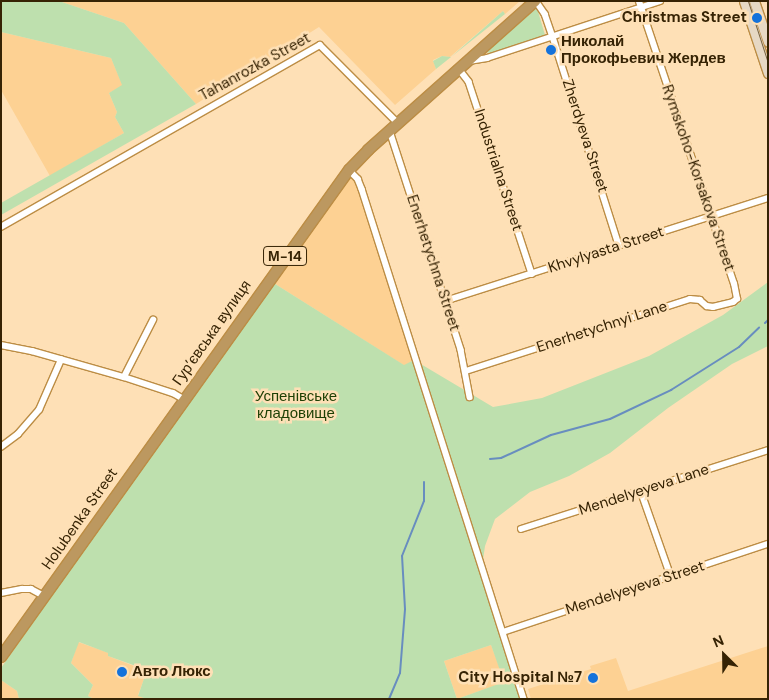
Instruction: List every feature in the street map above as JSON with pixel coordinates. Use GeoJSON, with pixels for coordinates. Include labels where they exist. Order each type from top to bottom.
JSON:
{"type":"FeatureCollection","features":[{"type":"Feature","properties":{"kind":"highway","name":"М-14"},"geometry":{"type":"LineString","coordinates":[[398,123],[459,69],[484,54],[536,1]]}},
{"type":"Feature","properties":{"kind":"highway","name":"Гур’євська вулиця"},"geometry":{"type":"LineString","coordinates":[[184,399],[349,170],[398,123]]}},
{"type":"Feature","properties":{"kind":"highway","name":"Holubenka Street"},"geometry":{"type":"LineString","coordinates":[[1,656],[184,399]]}},
{"type":"Feature","properties":{"kind":"main road"},"geometry":{"type":"LineString","coordinates":[[744,1],[768,74]]}},
{"type":"Feature","properties":{"kind":"main road"},"geometry":{"type":"LineString","coordinates":[[754,1],[768,42]]}},
{"type":"Feature","properties":{"kind":"street","name":"Zherdyeva Street"},"geometry":{"type":"LineString","coordinates":[[536,1],[545,14],[553,37],[619,245]]}},
{"type":"Feature","properties":{"kind":"street"},"geometry":{"type":"LineString","coordinates":[[484,54],[553,37],[640,4],[660,1]]}},
{"type":"Feature","properties":{"kind":"street","name":"Rymskoho-Korsakova Street"},"geometry":{"type":"LineString","coordinates":[[640,4],[711,215],[737,299]]}},
{"type":"Feature","properties":{"kind":"street","name":"Tahanrozka Street"},"geometry":{"type":"LineString","coordinates":[[1,227],[320,45],[398,123]]}},
{"type":"Feature","properties":{"kind":"street","name":"Industrialna Street"},"geometry":{"type":"LineString","coordinates":[[459,69],[469,82],[532,274]]}},
{"type":"Feature","properties":{"kind":"street","name":"Enerhetychna Street"},"geometry":{"type":"LineString","coordinates":[[390,131],[466,371],[470,397]]}},
{"type":"Feature","properties":{"kind":"street"},"geometry":{"type":"LineString","coordinates":[[349,170],[358,179],[362,189],[524,699]]}},
{"type":"Feature","properties":{"kind":"street","name":"Khvylyasta Street"},"geometry":{"type":"LineString","coordinates":[[445,302],[768,198]]}},
{"type":"Feature","properties":{"kind":"street","name":"Enerhetychnyi Lane"},"geometry":{"type":"LineString","coordinates":[[466,371],[690,299],[700,300],[707,306],[713,307],[733,302],[737,299]]}},
{"type":"Feature","properties":{"kind":"street"},"geometry":{"type":"LineString","coordinates":[[124,377],[153,320]]}},
{"type":"Feature","properties":{"kind":"street"},"geometry":{"type":"LineString","coordinates":[[1,345],[32,351],[124,377],[173,392],[184,399]]}},
{"type":"Feature","properties":{"kind":"street"},"geometry":{"type":"LineString","coordinates":[[1,447],[30,422],[39,410],[61,360]]}},
{"type":"Feature","properties":{"kind":"street","name":"Mendelyeyeva Lane"},"geometry":{"type":"LineString","coordinates":[[521,529],[768,450]]}},
{"type":"Feature","properties":{"kind":"street"},"geometry":{"type":"LineString","coordinates":[[641,491],[671,576]]}},
{"type":"Feature","properties":{"kind":"street","name":"Mendelyeyeva Street"},"geometry":{"type":"LineString","coordinates":[[503,632],[768,544]]}},
{"type":"Feature","properties":{"kind":"street"},"geometry":{"type":"LineString","coordinates":[[1,593],[22,589],[31,590],[44,596]]}},
{"type":"Feature","properties":{"kind":"shaded area"},"geometry":{"type":"Polygon","coordinates":[[[59,1],[520,1],[505,14],[503,11],[450,57],[442,56],[433,60],[436,69],[395,105],[319,27],[196,104],[124,23],[59,1]]]}},
{"type":"Feature","properties":{"kind":"shaded area"},"geometry":{"type":"Polygon","coordinates":[[[1,32],[111,58],[123,86],[109,93],[117,112],[115,117],[124,133],[50,176],[1,90],[1,32]]]}},
{"type":"Feature","properties":{"kind":"shaded area"},"geometry":{"type":"Polygon","coordinates":[[[352,170],[414,360],[405,366],[272,282],[352,170]]]}},
{"type":"Feature","properties":{"kind":"shaded area"},"geometry":{"type":"Polygon","coordinates":[[[78,642],[109,653],[108,656],[147,671],[138,695],[147,699],[94,699],[88,696],[93,685],[71,663],[78,642]]]}},
{"type":"Feature","properties":{"kind":"shaded area"},"geometry":{"type":"Polygon","coordinates":[[[491,645],[505,682],[457,699],[444,661],[491,645]]]}},
{"type":"Feature","properties":{"kind":"shaded area"},"geometry":{"type":"Polygon","coordinates":[[[768,646],[768,699],[531,699],[528,689],[591,669],[590,666],[616,658],[628,691],[768,646]]]}},
{"type":"Feature","properties":{"kind":"shaded area"},"geometry":{"type":"Polygon","coordinates":[[[1,680],[17,691],[19,699],[1,699],[1,680]]]}},
{"type":"Feature","properties":{"kind":"green space"},"geometry":{"type":"Polygon","coordinates":[[[1,1],[59,1],[124,23],[196,104],[1,215],[1,203],[124,133],[115,117],[117,112],[109,93],[122,85],[111,58],[1,32],[1,1]]]}},
{"type":"Feature","properties":{"kind":"green space"},"geometry":{"type":"Polygon","coordinates":[[[537,8],[545,35],[490,53],[486,52],[537,8]]]}},
{"type":"Feature","properties":{"kind":"green space"},"geometry":{"type":"Polygon","coordinates":[[[503,11],[505,14],[436,69],[433,61],[442,56],[451,57],[503,11]]]}},
{"type":"Feature","properties":{"kind":"green space","name":"Успенівське кладовище"},"geometry":{"type":"Polygon","coordinates":[[[272,282],[404,365],[414,360],[493,407],[542,398],[649,356],[723,315],[768,282],[768,346],[732,364],[668,408],[610,453],[569,476],[530,492],[495,519],[485,546],[482,567],[521,699],[457,699],[147,699],[138,696],[147,670],[108,656],[108,653],[79,642],[71,663],[93,685],[88,696],[94,699],[19,699],[17,691],[1,680],[1,668],[272,282]],[[491,645],[444,661],[457,699],[504,682],[491,645]]]}},
{"type":"Feature","properties":{"kind":"waterway"},"geometry":{"type":"LineString","coordinates":[[765,323],[768,320]]}},
{"type":"Feature","properties":{"kind":"waterway"},"geometry":{"type":"LineString","coordinates":[[490,459],[501,458],[551,435],[610,419],[671,390],[739,347],[759,328]]}},
{"type":"Feature","properties":{"kind":"waterway"},"geometry":{"type":"LineString","coordinates":[[389,699],[400,673],[405,609],[402,556],[424,501],[424,482]]}},
{"type":"Feature","properties":{"kind":"tram line"},"geometry":{"type":"LineString","coordinates":[[748,1],[768,63]]}},
{"type":"Feature","properties":{"kind":"place","name":"Christmas Street"},"geometry":{"type":"Point","coordinates":[757,18]}},
{"type":"Feature","properties":{"kind":"place","name":"Николай Прокофьевич Жердев"},"geometry":{"type":"Point","coordinates":[551,50]}},
{"type":"Feature","properties":{"kind":"place","name":"Авто Люкс"},"geometry":{"type":"Point","coordinates":[122,672]}},
{"type":"Feature","properties":{"kind":"place","name":"City Hospital №7"},"geometry":{"type":"Point","coordinates":[593,678]}}]}
